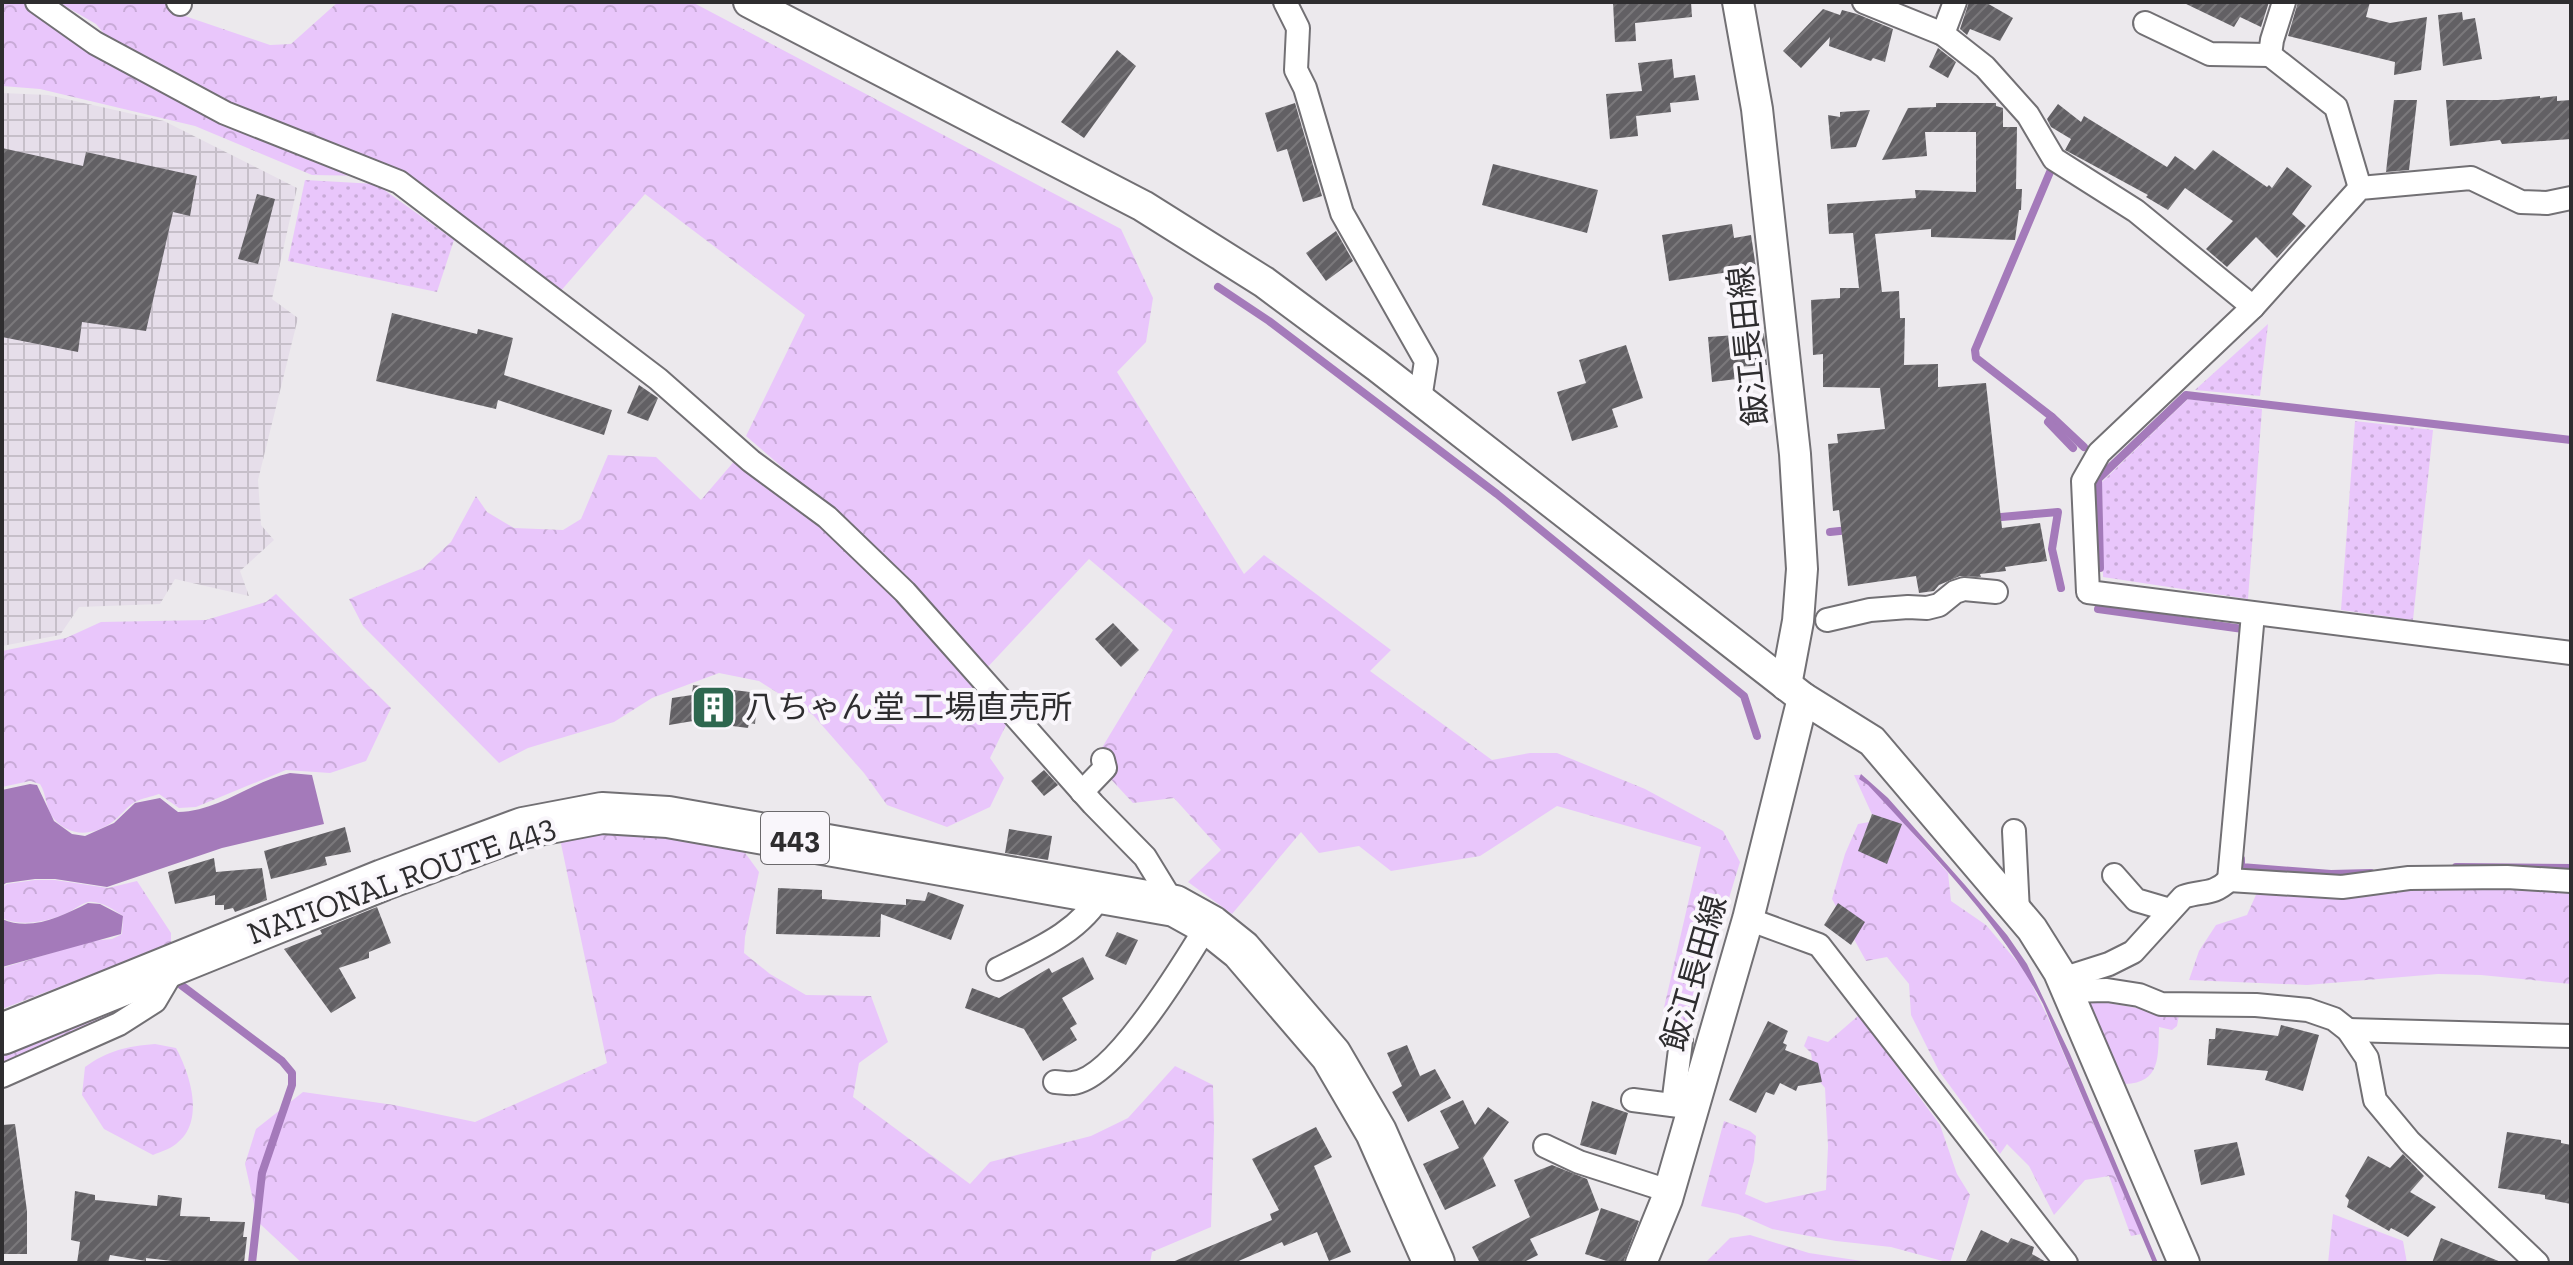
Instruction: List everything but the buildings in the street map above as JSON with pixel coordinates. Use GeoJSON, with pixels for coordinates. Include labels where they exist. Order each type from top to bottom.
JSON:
{"type":"FeatureCollection","features":[{"type":"Feature","properties":{"kind":"highway","name":"NATIONAL ROUTE 443"},"geometry":{"type":"LineString","coordinates":[[2,1034],[383,880],[523,828],[602,813],[668,817],[1102,893],[1192,915],[1241,950],[1331,1055],[1376,1132],[1434,1263]]}},
{"type":"Feature","properties":{"kind":"street"},"geometry":{"type":"LineString","coordinates":[[37,2],[95,43],[225,113],[399,182],[658,379],[751,461],[827,517],[905,592],[1082,792],[1145,857],[1192,915],[1150,1016],[1100,1070],[1075,1083],[1055,1082]]}},
{"type":"Feature","properties":{"kind":"street"},"geometry":{"type":"LineString","coordinates":[[749,2],[1143,206],[1264,282],[1420,399],[1794,691],[1872,741],[2032,929],[2065,985],[2184,1263]]}},
{"type":"Feature","properties":{"kind":"street"},"geometry":{"type":"LineString","coordinates":[[1285,2],[1298,28],[1296,70],[1305,88],[1342,213],[1426,361],[1420,399]]}},
{"type":"Feature","properties":{"kind":"street","name":"飯江長田線"},"geometry":{"type":"LineString","coordinates":[[1641,1263],[1669,1191],[1683,1106],[1748,919],[1794,691],[1802,569],[1795,454],[1757,109],[1738,2]]}},
{"type":"Feature","properties":{"kind":"street"},"geometry":{"type":"LineString","coordinates":[[1864,2],[1943,34],[1985,67],[2028,115],[2054,159],[2136,211],[2253,307]]}},
{"type":"Feature","properties":{"kind":"street"},"geometry":{"type":"LineString","coordinates":[[1943,34],[1955,2]]}},
{"type":"Feature","properties":{"kind":"street"},"geometry":{"type":"LineString","coordinates":[[2270,55],[2284,2]]}},
{"type":"Feature","properties":{"kind":"street"},"geometry":{"type":"LineString","coordinates":[[2149,17],[2210,54],[2270,55],[2336,107],[2360,188]]}},
{"type":"Feature","properties":{"kind":"street"},"geometry":{"type":"LineString","coordinates":[[2571,198],[2547,203],[2521,202],[2471,178],[2360,188],[2253,307],[2099,453],[2083,481],[2078,594],[2571,653]]}},
{"type":"Feature","properties":{"kind":"street"},"geometry":{"type":"LineString","coordinates":[[1827,620],[1870,610],[1927,608],[1939,605],[1964,589],[1996,592]]}},
{"type":"Feature","properties":{"kind":"street"},"geometry":{"type":"LineString","coordinates":[[2065,985],[2133,952],[2183,897],[2194,893],[2209,894],[2229,880],[2253,614]]}},
{"type":"Feature","properties":{"kind":"street"},"geometry":{"type":"LineString","coordinates":[[1082,792],[1105,768],[1103,760]]}},
{"type":"Feature","properties":{"kind":"street"},"geometry":{"type":"LineString","coordinates":[[2014,831],[2018,912]]}},
{"type":"Feature","properties":{"kind":"street"},"geometry":{"type":"LineString","coordinates":[[2114,875],[2136,900],[2170,910]]}},
{"type":"Feature","properties":{"kind":"street"},"geometry":{"type":"LineString","coordinates":[[2229,880],[2342,887],[2409,878],[2507,877],[2571,881]]}},
{"type":"Feature","properties":{"kind":"street"},"geometry":{"type":"LineString","coordinates":[[998,969],[1056,939],[1092,910],[1102,893]]}},
{"type":"Feature","properties":{"kind":"street"},"geometry":{"type":"LineString","coordinates":[[1748,919],[1819,945],[2066,1263]]}},
{"type":"Feature","properties":{"kind":"street"},"geometry":{"type":"LineString","coordinates":[[2,1076],[119,1024],[155,1001],[177,963]]}},
{"type":"Feature","properties":{"kind":"street"},"geometry":{"type":"LineString","coordinates":[[2065,985],[2139,995],[2161,1004],[2256,1005],[2308,1010],[2334,1019],[2348,1030],[2367,1058],[2375,1100],[2410,1142],[2537,1263]]}},
{"type":"Feature","properties":{"kind":"street"},"geometry":{"type":"LineString","coordinates":[[2348,1030],[2571,1036]]}},
{"type":"Feature","properties":{"kind":"street"},"geometry":{"type":"LineString","coordinates":[[1633,1100],[1683,1106],[1681,1041]]}},
{"type":"Feature","properties":{"kind":"street"},"geometry":{"type":"LineString","coordinates":[[1545,1146],[1579,1162],[1669,1191]]}},
{"type":"Feature","properties":{"kind":"shaded area"},"geometry":{"type":"Polygon","coordinates":[[[2,93],[48,95],[164,121],[297,188],[272,299],[298,318],[258,480],[261,525],[274,540],[240,571],[249,596],[175,579],[160,604],[79,607],[60,635],[2,646],[2,93]]]}},
{"type":"Feature","properties":{"kind":"shaded area"},"geometry":{"type":"Polygon","coordinates":[[[290,773],[312,775],[324,824],[222,848],[107,887],[55,879],[35,879],[2,886],[2,790],[37,785],[54,821],[72,834],[85,836],[114,823],[135,803],[160,798],[178,812],[193,810],[208,807],[290,773]]]}},
{"type":"Feature","properties":{"kind":"shaded area"},"geometry":{"type":"Polygon","coordinates":[[[1861,774],[1888,798],[1965,885],[2027,964],[2070,1054],[2158,1263],[2153,1263],[2043,1004],[2025,974],[1963,889],[1868,785],[1859,779],[1861,774]]]}},
{"type":"Feature","properties":{"kind":"shaded area"},"geometry":{"type":"Polygon","coordinates":[[[88,903],[100,904],[123,916],[121,934],[2,967],[2,919],[24,924],[46,921],[88,903]]]}},
{"type":"Feature","properties":{"kind":"green space"},"geometry":{"type":"Polygon","coordinates":[[[2,2],[27,2],[370,176],[312,175],[195,126],[40,89],[2,86],[2,2]]]}},
{"type":"Feature","properties":{"kind":"green space"},"geometry":{"type":"Polygon","coordinates":[[[58,2],[162,2],[179,14],[270,45],[291,44],[338,2],[692,2],[1121,229],[1153,298],[1146,342],[1117,372],[1244,574],[1264,555],[1391,650],[1370,671],[1492,760],[1530,753],[1557,753],[1645,789],[1723,831],[1740,862],[1683,1049],[1663,1012],[1701,847],[1557,806],[1480,856],[1391,871],[1359,846],[1319,853],[1301,832],[1232,914],[1188,882],[1221,850],[1174,798],[1133,803],[1094,761],[1173,630],[1089,559],[985,670],[872,545],[746,436],[805,315],[645,194],[559,293],[391,166],[263,120],[185,82],[111,42],[96,24],[58,2]]]}},
{"type":"Feature","properties":{"kind":"green space"},"geometry":{"type":"Polygon","coordinates":[[[305,180],[376,184],[454,240],[437,292],[288,261],[305,180]]]}},
{"type":"Feature","properties":{"kind":"green space"},"geometry":{"type":"Polygon","coordinates":[[[2268,324],[2260,396],[2195,390],[2268,324]]]}},
{"type":"Feature","properties":{"kind":"green space"},"geometry":{"type":"Polygon","coordinates":[[[2188,399],[2262,409],[2248,599],[2103,577],[2102,482],[2188,399]]]}},
{"type":"Feature","properties":{"kind":"green space"},"geometry":{"type":"Polygon","coordinates":[[[2355,421],[2433,430],[2413,620],[2341,610],[2355,421]]]}},
{"type":"Feature","properties":{"kind":"green space"},"geometry":{"type":"Polygon","coordinates":[[[608,455],[656,457],[701,500],[737,458],[844,543],[914,612],[1008,721],[990,758],[1004,778],[990,807],[947,827],[887,805],[864,773],[813,715],[759,681],[719,673],[652,698],[614,722],[528,748],[499,763],[363,626],[349,599],[423,568],[451,542],[476,496],[487,512],[514,528],[563,530],[581,519],[608,455]]]}},
{"type":"Feature","properties":{"kind":"green space"},"geometry":{"type":"Polygon","coordinates":[[[276,594],[391,708],[366,761],[330,773],[286,770],[196,807],[179,808],[159,794],[135,802],[111,823],[81,833],[67,829],[54,819],[40,784],[30,781],[2,787],[2,651],[66,638],[101,622],[206,620],[266,602],[276,594]]]}},
{"type":"Feature","properties":{"kind":"green space"},"geometry":{"type":"Polygon","coordinates":[[[1854,775],[1861,775],[1948,873],[1951,901],[1986,925],[2025,971],[2141,1234],[2131,1236],[2109,1176],[2085,1180],[2054,1215],[2029,1166],[2007,1144],[2000,1154],[1939,1071],[1911,1015],[1909,984],[1887,957],[1866,961],[1832,899],[1845,854],[1858,824],[1875,821],[1854,775]]]}},
{"type":"Feature","properties":{"kind":"green space"},"geometry":{"type":"Polygon","coordinates":[[[625,831],[743,850],[759,872],[744,953],[770,974],[806,995],[871,996],[888,1042],[859,1063],[853,1097],[970,1184],[990,1162],[1091,1136],[1128,1118],[1175,1066],[1213,1085],[1211,1227],[1152,1252],[1150,1263],[302,1263],[258,1222],[245,1164],[256,1129],[303,1092],[394,1105],[475,1122],[607,1063],[560,839],[625,831]]]}},
{"type":"Feature","properties":{"kind":"green space"},"geometry":{"type":"Polygon","coordinates":[[[35,880],[108,888],[137,881],[171,933],[171,944],[2,1009],[2,968],[122,934],[123,916],[97,902],[85,903],[68,913],[42,921],[25,923],[2,918],[2,887],[35,880]]]}},
{"type":"Feature","properties":{"kind":"green space"},"geometry":{"type":"Polygon","coordinates":[[[2571,887],[2571,984],[2438,974],[2307,985],[2189,980],[2199,951],[2216,925],[2247,915],[2259,888],[2571,887]]]}},
{"type":"Feature","properties":{"kind":"green space"},"geometry":{"type":"Polygon","coordinates":[[[2084,999],[2179,1015],[2177,1026],[2172,1030],[2159,1027],[2155,1066],[2145,1079],[2125,1084],[2084,999]]]}},
{"type":"Feature","properties":{"kind":"green space"},"geometry":{"type":"Polygon","coordinates":[[[130,1002],[116,1020],[2,1070],[2,1048],[130,1002]]]}},
{"type":"Feature","properties":{"kind":"green space"},"geometry":{"type":"Polygon","coordinates":[[[1859,1015],[1940,1125],[1957,1174],[1970,1195],[1950,1263],[1891,1247],[1772,1229],[1738,1214],[1701,1206],[1724,1121],[1756,1136],[1754,1161],[1745,1194],[1766,1203],[1826,1190],[1828,1146],[1825,1088],[1814,1075],[1811,1053],[1804,1046],[1808,1036],[1828,1042],[1859,1015]]]}},
{"type":"Feature","properties":{"kind":"green space"},"geometry":{"type":"Polygon","coordinates":[[[155,1044],[176,1048],[190,1084],[193,1111],[185,1135],[174,1146],[153,1155],[104,1129],[82,1095],[85,1067],[118,1050],[155,1044]]]}},
{"type":"Feature","properties":{"kind":"green space"},"geometry":{"type":"Polygon","coordinates":[[[2333,1214],[2403,1241],[2407,1263],[2328,1263],[2333,1214]]]}},
{"type":"Feature","properties":{"kind":"green space"},"geometry":{"type":"Polygon","coordinates":[[[1750,1235],[1809,1253],[1875,1263],[1705,1263],[1730,1238],[1750,1235]]]}},
{"type":"Feature","properties":{"kind":"waterway"},"geometry":{"type":"LineString","coordinates":[[2050,172],[1975,350],[1976,358],[2052,417],[2084,447]]}},
{"type":"Feature","properties":{"kind":"waterway"},"geometry":{"type":"LineString","coordinates":[[1218,287],[1269,321],[1497,494],[1744,696],[1757,736]]}},
{"type":"Feature","properties":{"kind":"waterway"},"geometry":{"type":"LineString","coordinates":[[2100,568],[2098,479],[2186,395],[2571,440]]}},
{"type":"Feature","properties":{"kind":"waterway"},"geometry":{"type":"LineString","coordinates":[[2052,417],[2048,422],[2073,448]]}},
{"type":"Feature","properties":{"kind":"waterway"},"geometry":{"type":"LineString","coordinates":[[1990,518],[2058,512],[2052,549],[2061,588]]}},
{"type":"Feature","properties":{"kind":"waterway"},"geometry":{"type":"LineString","coordinates":[[1830,532],[1849,530]]}},
{"type":"Feature","properties":{"kind":"waterway"},"geometry":{"type":"LineString","coordinates":[[2098,609],[2243,629]]}},
{"type":"Feature","properties":{"kind":"waterway"},"geometry":{"type":"LineString","coordinates":[[2241,859],[2241,867],[2331,874],[2371,873]]}},
{"type":"Feature","properties":{"kind":"waterway"},"geometry":{"type":"LineString","coordinates":[[2456,867],[2571,868]]}},
{"type":"Feature","properties":{"kind":"waterway"},"geometry":{"type":"LineString","coordinates":[[181,985],[282,1061],[292,1073],[292,1085],[262,1173],[252,1263]]}},
{"type":"Feature","properties":{"kind":"place","name":"八ちゃん堂 工場直売所"},"geometry":{"type":"Point","coordinates":[714,707]}}]}
